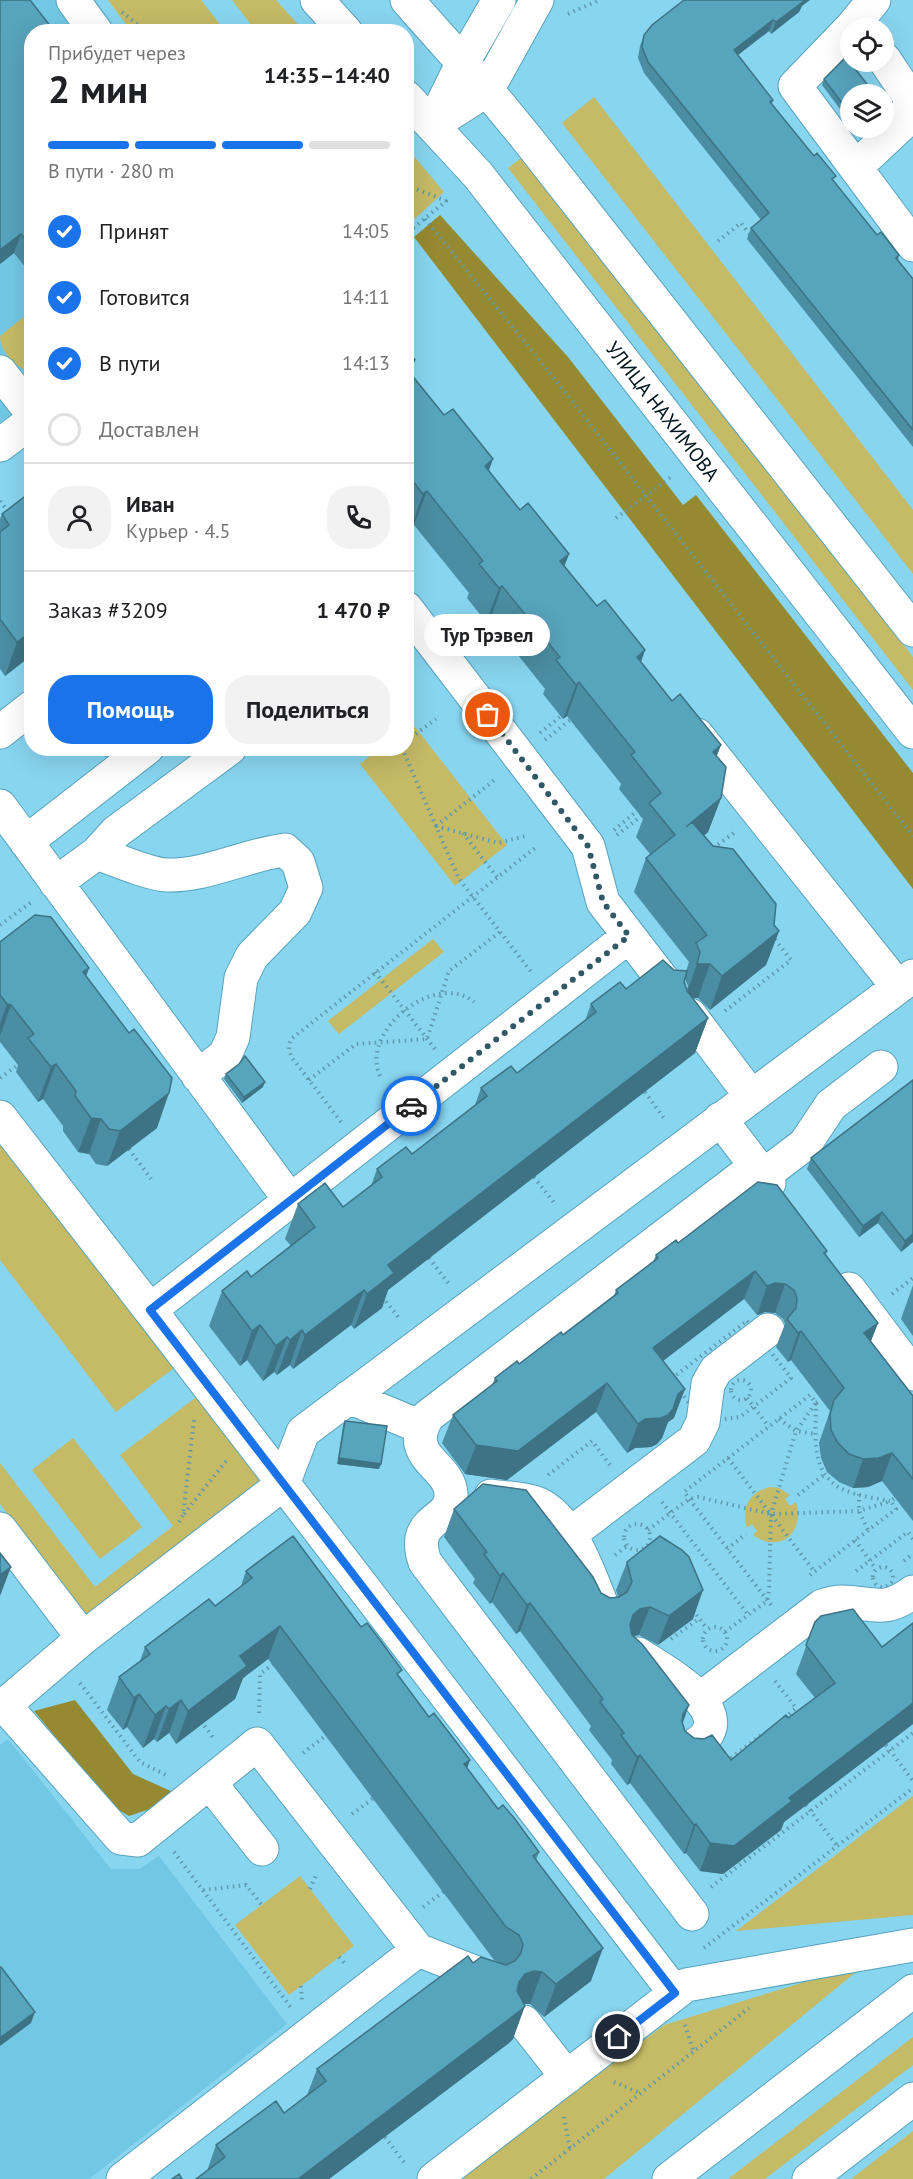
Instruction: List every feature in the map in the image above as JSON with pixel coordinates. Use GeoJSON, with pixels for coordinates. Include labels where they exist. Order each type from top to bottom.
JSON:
{"type":"FeatureCollection","features":[{"type":"Feature","properties":{"kind":"main road"},"geometry":{"type":"LineString","coordinates":[[74,0],[90,24]]}},
{"type":"Feature","properties":{"kind":"main road"},"geometry":{"type":"LineString","coordinates":[[317,0],[339,24]]}},
{"type":"Feature","properties":{"kind":"main road"},"geometry":{"type":"LineString","coordinates":[[407,0],[487,90],[913,630]]}},
{"type":"Feature","properties":{"kind":"main road"},"geometry":{"type":"LineString","coordinates":[[432,125],[463,62],[499,0]]}},
{"type":"Feature","properties":{"kind":"main road"},"geometry":{"type":"LineString","coordinates":[[432,125],[487,90],[537,0]]}},
{"type":"Feature","properties":{"kind":"main road"},"geometry":{"type":"LineString","coordinates":[[840,40],[795,86],[913,245]]}},
{"type":"Feature","properties":{"kind":"main road"},"geometry":{"type":"LineString","coordinates":[[856,167],[904,122],[911,99],[893,72]]}},
{"type":"Feature","properties":{"kind":"main road","name":"УЛИЦА НАХИМОВА"},"geometry":{"type":"LineString","coordinates":[[414,106],[486,184],[913,732]]}},
{"type":"Feature","properties":{"kind":"main road"},"geometry":{"type":"LineString","coordinates":[[0,372],[24,403]]}},
{"type":"Feature","properties":{"kind":"main road"},"geometry":{"type":"LineString","coordinates":[[0,445],[24,427]]}},
{"type":"Feature","properties":{"kind":"main road"},"geometry":{"type":"LineString","coordinates":[[414,618],[588,846],[603,902],[669,988]]}},
{"type":"Feature","properties":{"kind":"main road"},"geometry":{"type":"LineString","coordinates":[[0,732],[24,713]]}},
{"type":"Feature","properties":{"kind":"main road"},"geometry":{"type":"LineString","coordinates":[[492,1979],[418,1950],[257,1744],[138,1840],[121,1838],[2,1707],[72,1649],[283,1484],[303,1432],[905,981],[682,716]]}},
{"type":"Feature","properties":{"kind":"main road"},"geometry":{"type":"LineString","coordinates":[[133,756],[10,826],[57,883],[290,1200]]}},
{"type":"Feature","properties":{"kind":"main road"},"geometry":{"type":"LineString","coordinates":[[57,883],[97,853],[116,832],[219,756]]}},
{"type":"Feature","properties":{"kind":"main road"},"geometry":{"type":"LineString","coordinates":[[97,853],[166,875],[196,872],[264,852],[285,850],[298,862],[306,888],[296,912],[252,956],[241,978],[233,1037],[225,1055],[198,1076]]}},
{"type":"Feature","properties":{"kind":"main road"},"geometry":{"type":"LineString","coordinates":[[150,1310],[629,936]]}},
{"type":"Feature","properties":{"kind":"main road"},"geometry":{"type":"LineString","coordinates":[[690,1015],[751,1095]]}},
{"type":"Feature","properties":{"kind":"main road"},"geometry":{"type":"LineString","coordinates":[[696,1902],[624,1799],[425,1562],[420,1548],[423,1534],[431,1523],[445,1512],[451,1502],[451,1491],[423,1451],[420,1439],[421,1427],[428,1416],[759,1171],[805,1144],[831,1105],[881,1067]]}},
{"type":"Feature","properties":{"kind":"main road"},"geometry":{"type":"LineString","coordinates":[[0,1117],[669,1986]]}},
{"type":"Feature","properties":{"kind":"main road"},"geometry":{"type":"LineString","coordinates":[[720,1119],[784,1203]]}},
{"type":"Feature","properties":{"kind":"main road"},"geometry":{"type":"LineString","coordinates":[[831,1278],[913,1374]]}},
{"type":"Feature","properties":{"kind":"main road"},"geometry":{"type":"LineString","coordinates":[[569,1535],[694,1440],[703,1422],[708,1384],[716,1370],[764,1333]]}},
{"type":"Feature","properties":{"kind":"main road"},"geometry":{"type":"LineString","coordinates":[[349,1397],[421,1427]]}},
{"type":"Feature","properties":{"kind":"main road"},"geometry":{"type":"LineString","coordinates":[[451,1491],[534,1502],[551,1512],[578,1547],[603,1608]]}},
{"type":"Feature","properties":{"kind":"main road"},"geometry":{"type":"LineString","coordinates":[[0,1529],[72,1649]]}},
{"type":"Feature","properties":{"kind":"main road"},"geometry":{"type":"LineString","coordinates":[[700,1699],[822,1606],[839,1602],[880,1607],[901,1601],[913,1592]]}},
{"type":"Feature","properties":{"kind":"main road"},"geometry":{"type":"LineString","coordinates":[[638,1654],[684,1685],[700,1699],[708,1710],[710,1719],[705,1737],[693,1746]]}},
{"type":"Feature","properties":{"kind":"main road"},"geometry":{"type":"LineString","coordinates":[[205,1787],[262,1849]]}},
{"type":"Feature","properties":{"kind":"main road"},"geometry":{"type":"LineString","coordinates":[[423,2175],[567,2077],[669,1986],[686,1985],[913,1945]]}},
{"type":"Feature","properties":{"kind":"main road"},"geometry":{"type":"LineString","coordinates":[[123,2179],[418,1950]]}},
{"type":"Feature","properties":{"kind":"main road"},"geometry":{"type":"LineString","coordinates":[[669,2179],[913,1991]]}},
{"type":"Feature","properties":{"kind":"main road"},"geometry":{"type":"LineString","coordinates":[[524,2022],[567,2077]]}},
{"type":"Feature","properties":{"kind":"main road"},"geometry":{"type":"LineString","coordinates":[[809,2179],[913,2099]]}},
{"type":"Feature","properties":{"kind":"path"},"geometry":{"type":"LineString","coordinates":[[568,14],[599,0]]}},
{"type":"Feature","properties":{"kind":"path"},"geometry":{"type":"LineString","coordinates":[[414,188],[446,201],[414,228]]}},
{"type":"Feature","properties":{"kind":"path"},"geometry":{"type":"LineString","coordinates":[[425,219],[549,372],[913,836]]}},
{"type":"Feature","properties":{"kind":"path"},"geometry":{"type":"LineString","coordinates":[[718,241],[741,222],[758,244]]}},
{"type":"Feature","properties":{"kind":"path"},"geometry":{"type":"LineString","coordinates":[[616,518],[672,476]]}},
{"type":"Feature","properties":{"kind":"path"},"geometry":{"type":"LineString","coordinates":[[0,501],[15,521]]}},
{"type":"Feature","properties":{"kind":"path"},"geometry":{"type":"LineString","coordinates":[[414,735],[436,718]]}},
{"type":"Feature","properties":{"kind":"path"},"geometry":{"type":"LineString","coordinates":[[405,756],[459,879],[551,997]]}},
{"type":"Feature","properties":{"kind":"path"},"geometry":{"type":"LineString","coordinates":[[436,826],[487,785]]}},
{"type":"Feature","properties":{"kind":"path"},"geometry":{"type":"LineString","coordinates":[[436,826],[498,843],[526,836]]}},
{"type":"Feature","properties":{"kind":"path"},"geometry":{"type":"LineString","coordinates":[[708,852],[736,831]]}},
{"type":"Feature","properties":{"kind":"path"},"geometry":{"type":"LineString","coordinates":[[463,833],[497,877]]}},
{"type":"Feature","properties":{"kind":"path"},"geometry":{"type":"LineString","coordinates":[[360,1146],[289,1053],[291,1039],[535,848]]}},
{"type":"Feature","properties":{"kind":"path"},"geometry":{"type":"LineString","coordinates":[[0,925],[19,911]]}},
{"type":"Feature","properties":{"kind":"path"},"geometry":{"type":"LineString","coordinates":[[427,1039],[449,971],[500,932]]}},
{"type":"Feature","properties":{"kind":"path"},"geometry":{"type":"LineString","coordinates":[[732,1005],[791,960],[772,935]]}},
{"type":"Feature","properties":{"kind":"path"},"geometry":{"type":"LineString","coordinates":[[375,972],[453,1073]]}},
{"type":"Feature","properties":{"kind":"path"},"geometry":{"type":"LineString","coordinates":[[380,1076],[375,1057],[380,1042],[389,1027],[405,1011],[418,1002],[442,994],[457,993],[467,996],[474,1002]]}},
{"type":"Feature","properties":{"kind":"path"},"geometry":{"type":"LineString","coordinates":[[309,1080],[356,1044],[427,1039]]}},
{"type":"Feature","properties":{"kind":"path"},"geometry":{"type":"LineString","coordinates":[[0,1078],[18,1065]]}},
{"type":"Feature","properties":{"kind":"path"},"geometry":{"type":"LineString","coordinates":[[645,1092],[662,1115]]}},
{"type":"Feature","properties":{"kind":"path"},"geometry":{"type":"LineString","coordinates":[[129,1149],[152,1179]]}},
{"type":"Feature","properties":{"kind":"path"},"geometry":{"type":"LineString","coordinates":[[534,1177],[552,1200]]}},
{"type":"Feature","properties":{"kind":"path"},"geometry":{"type":"LineString","coordinates":[[429,1258],[447,1281]]}},
{"type":"Feature","properties":{"kind":"path"},"geometry":{"type":"LineString","coordinates":[[379,1304],[384,1299],[399,1318]]}},
{"type":"Feature","properties":{"kind":"path"},"geometry":{"type":"LineString","coordinates":[[703,1422],[740,1417],[791,1378],[764,1333]]}},
{"type":"Feature","properties":{"kind":"path"},"geometry":{"type":"LineString","coordinates":[[183,1515],[199,1376]]}},
{"type":"Feature","properties":{"kind":"path"},"geometry":{"type":"LineString","coordinates":[[725,1632],[767,1601],[771,1514],[796,1431],[816,1403],[831,1392]]}},
{"type":"Feature","properties":{"kind":"path"},"geometry":{"type":"LineString","coordinates":[[779,1598],[770,1605],[684,1492],[810,1395],[816,1403],[818,1462],[824,1474],[846,1491],[891,1502],[896,1509],[805,1578]]}},
{"type":"Feature","properties":{"kind":"path"},"geometry":{"type":"LineString","coordinates":[[747,1398],[769,1427]]}},
{"type":"Feature","properties":{"kind":"path"},"geometry":{"type":"LineString","coordinates":[[779,1419],[796,1431],[816,1434]]}},
{"type":"Feature","properties":{"kind":"path"},"geometry":{"type":"LineString","coordinates":[[178,1526],[183,1515],[246,1436]]}},
{"type":"Feature","properties":{"kind":"path"},"geometry":{"type":"LineString","coordinates":[[516,1500],[592,1441],[636,1484],[671,1513],[748,1615],[764,1651],[796,1708],[778,1722]]}},
{"type":"Feature","properties":{"kind":"path"},"geometry":{"type":"LineString","coordinates":[[728,1458],[814,1571]]}},
{"type":"Feature","properties":{"kind":"path"},"geometry":{"type":"LineString","coordinates":[[798,1495],[824,1474]]}},
{"type":"Feature","properties":{"kind":"path"},"geometry":{"type":"LineString","coordinates":[[648,1530],[689,1499],[698,1497],[771,1514],[860,1511],[891,1502],[906,1490]]}},
{"type":"Feature","properties":{"kind":"path"},"geometry":{"type":"LineString","coordinates":[[859,1494],[860,1511],[868,1530]]}},
{"type":"Feature","properties":{"kind":"path"},"geometry":{"type":"LineString","coordinates":[[634,1524],[645,1526],[650,1542],[646,1548],[639,1551],[627,1546],[625,1530],[634,1524]]}},
{"type":"Feature","properties":{"kind":"path"},"geometry":{"type":"LineString","coordinates":[[839,1602],[856,1571],[908,1532],[913,1539]]}},
{"type":"Feature","properties":{"kind":"path"},"geometry":{"type":"LineString","coordinates":[[727,1549],[746,1534]]}},
{"type":"Feature","properties":{"kind":"path"},"geometry":{"type":"LineString","coordinates":[[855,1540],[876,1569]]}},
{"type":"Feature","properties":{"kind":"path"},"geometry":{"type":"LineString","coordinates":[[646,1548],[650,1553]]}},
{"type":"Feature","properties":{"kind":"path"},"geometry":{"type":"LineString","coordinates":[[690,1605],[707,1629]]}},
{"type":"Feature","properties":{"kind":"path"},"geometry":{"type":"LineString","coordinates":[[714,1627],[725,1632],[727,1636],[722,1648],[714,1651],[706,1647],[703,1634],[707,1629],[714,1627]]}},
{"type":"Feature","properties":{"kind":"path"},"geometry":{"type":"LineString","coordinates":[[72,1649],[140,1762],[205,1787]]}},
{"type":"Feature","properties":{"kind":"path"},"geometry":{"type":"LineString","coordinates":[[257,1744],[260,1674],[278,1661]]}},
{"type":"Feature","properties":{"kind":"path"},"geometry":{"type":"LineString","coordinates":[[693,1746],[716,1769],[769,1729]]}},
{"type":"Feature","properties":{"kind":"path"},"geometry":{"type":"LineString","coordinates":[[696,1902],[913,1732]]}},
{"type":"Feature","properties":{"kind":"path"},"geometry":{"type":"LineString","coordinates":[[886,1745],[913,1780]]}},
{"type":"Feature","properties":{"kind":"path"},"geometry":{"type":"LineString","coordinates":[[669,1986],[837,1846],[913,1788]]}},
{"type":"Feature","properties":{"kind":"path"},"geometry":{"type":"LineString","coordinates":[[806,1805],[837,1846]]}},
{"type":"Feature","properties":{"kind":"path"},"geometry":{"type":"LineString","coordinates":[[155,1828],[293,2011],[301,2005],[318,2028]]}},
{"type":"Feature","properties":{"kind":"path"},"geometry":{"type":"LineString","coordinates":[[696,1902],[710,1880]]}},
{"type":"Feature","properties":{"kind":"path"},"geometry":{"type":"LineString","coordinates":[[203,1890],[246,1885],[262,1905]]}},
{"type":"Feature","properties":{"kind":"path"},"geometry":{"type":"LineString","coordinates":[[531,2179],[754,2003]]}},
{"type":"Feature","properties":{"kind":"path"},"geometry":{"type":"LineString","coordinates":[[385,2137],[423,2175]]}},
{"type":"Feature","properties":{"kind":"shaded area"},"geometry":{"type":"Polygon","coordinates":[[[0,0],[95,0],[113,24],[24,24],[24,409],[0,428],[0,0]]]}},
{"type":"Feature","properties":{"kind":"shaded area"},"geometry":{"type":"Polygon","coordinates":[[[108,0],[201,0],[220,24],[126,24],[108,0]]]}},
{"type":"Feature","properties":{"kind":"shaded area"},"geometry":{"type":"Polygon","coordinates":[[[232,0],[276,0],[298,24],[251,24],[232,0]]]}},
{"type":"Feature","properties":{"kind":"shaded area"},"geometry":{"type":"Polygon","coordinates":[[[594,97],[913,510],[913,574],[562,123],[594,97]]]}},
{"type":"Feature","properties":{"kind":"shaded area"},"geometry":{"type":"Polygon","coordinates":[[[414,156],[444,192],[414,220],[414,156]]]}},
{"type":"Feature","properties":{"kind":"shaded area"},"geometry":{"type":"Polygon","coordinates":[[[524,156],[913,657],[913,690],[508,168],[524,156]]]}},
{"type":"Feature","properties":{"kind":"shaded area"},"geometry":{"type":"Polygon","coordinates":[[[440,215],[568,357],[683,505],[696,495],[913,773],[913,889],[414,237],[440,215]]]}},
{"type":"Feature","properties":{"kind":"shaded area"},"geometry":{"type":"Polygon","coordinates":[[[24,317],[24,369],[6,353],[0,336],[24,317]]]}},
{"type":"Feature","properties":{"kind":"shaded area"},"geometry":{"type":"Polygon","coordinates":[[[414,726],[507,845],[455,886],[360,764],[370,756],[414,756],[414,726]]]}},
{"type":"Feature","properties":{"kind":"shaded area"},"geometry":{"type":"Polygon","coordinates":[[[433,939],[444,952],[339,1034],[328,1021],[433,939]]]}},
{"type":"Feature","properties":{"kind":"shaded area"},"geometry":{"type":"Polygon","coordinates":[[[0,1140],[174,1368],[116,1412],[0,1260],[0,1140]]]}},
{"type":"Feature","properties":{"kind":"shaded area"},"geometry":{"type":"Polygon","coordinates":[[[199,1395],[265,1482],[87,1618],[0,1504],[0,1463],[95,1587],[173,1526],[120,1455],[199,1395]]]}},
{"type":"Feature","properties":{"kind":"shaded area"},"geometry":{"type":"Polygon","coordinates":[[[73,1438],[142,1527],[100,1559],[32,1470],[73,1438]]]}},
{"type":"Feature","properties":{"kind":"shaded area"},"geometry":{"type":"Polygon","coordinates":[[[770,1487],[779,1488],[790,1495],[785,1499],[790,1506],[796,1502],[797,1523],[788,1537],[781,1541],[772,1542],[753,1535],[757,1531],[752,1524],[747,1528],[745,1521],[748,1502],[757,1493],[770,1487]]]}},
{"type":"Feature","properties":{"kind":"shaded area"},"geometry":{"type":"Polygon","coordinates":[[[75,1700],[133,1774],[173,1792],[150,1809],[129,1816],[112,1806],[34,1711],[75,1700]]]}},
{"type":"Feature","properties":{"kind":"shaded area"},"geometry":{"type":"Polygon","coordinates":[[[8,1739],[111,1869],[139,1869],[159,1856],[287,2024],[89,2179],[0,2179],[0,1745],[8,1739]]]}},
{"type":"Feature","properties":{"kind":"shaded area"},"geometry":{"type":"Polygon","coordinates":[[[913,1796],[913,1915],[736,1931],[913,1796]]]}},
{"type":"Feature","properties":{"kind":"shaded area"},"geometry":{"type":"Polygon","coordinates":[[[300,1876],[354,1946],[289,1995],[235,1925],[300,1876]]]}},
{"type":"Feature","properties":{"kind":"shaded area"},"geometry":{"type":"Polygon","coordinates":[[[867,1963],[604,2179],[459,2179],[664,2025],[867,1963]]]}},
{"type":"Feature","properties":{"kind":"shaded area"},"geometry":{"type":"Polygon","coordinates":[[[913,2037],[913,2065],[765,2179],[728,2179],[913,2037]]]}},
{"type":"Feature","properties":{"kind":"shaded area"},"geometry":{"type":"Polygon","coordinates":[[[913,2131],[913,2179],[851,2179],[913,2131]]]}},
{"type":"Feature","properties":{"kind":"building"},"geometry":{"type":"Polygon","coordinates":[[[0,0],[30,0],[49,24],[24,24],[24,238],[21,234],[0,250],[0,0]]]}},
{"type":"Feature","properties":{"kind":"building"},"geometry":{"type":"Polygon","coordinates":[[[684,0],[804,1],[776,22],[773,20],[734,50],[773,100],[770,102],[814,156],[817,153],[836,176],[832,179],[877,235],[881,232],[899,255],[896,258],[913,279],[913,430],[751,228],[769,213],[648,62],[642,47],[644,35],[652,25],[684,0]]]}},
{"type":"Feature","properties":{"kind":"building"},"geometry":{"type":"Polygon","coordinates":[[[840,63],[840,72],[858,72],[867,84],[840,84],[840,100],[824,79],[840,63]]]}},
{"type":"Feature","properties":{"kind":"building"},"geometry":{"type":"Polygon","coordinates":[[[414,378],[444,415],[453,409],[493,459],[485,466],[520,510],[528,503],[569,554],[560,561],[597,606],[605,600],[645,650],[637,657],[672,701],[680,694],[721,745],[713,752],[726,767],[721,798],[692,822],[713,846],[733,849],[776,904],[774,925],[779,931],[722,976],[710,964],[697,964],[700,952],[696,943],[707,935],[646,858],[675,835],[649,803],[661,793],[631,755],[635,752],[579,682],[576,685],[556,660],[560,657],[502,586],[499,588],[479,564],[483,561],[427,491],[423,494],[414,483],[414,378]]]}},
{"type":"Feature","properties":{"kind":"building"},"geometry":{"type":"Polygon","coordinates":[[[24,497],[24,637],[17,642],[0,619],[0,532],[9,525],[2,514],[24,497]]]}},
{"type":"Feature","properties":{"kind":"building"},"geometry":{"type":"Polygon","coordinates":[[[35,915],[51,917],[89,968],[83,972],[129,1033],[134,1029],[172,1078],[169,1093],[120,1131],[109,1129],[101,1119],[91,1118],[75,1096],[76,1091],[56,1064],[51,1067],[28,1038],[34,1034],[0,995],[0,942],[35,915]]]}},
{"type":"Feature","properties":{"kind":"building"},"geometry":{"type":"Polygon","coordinates":[[[663,960],[674,970],[687,971],[684,982],[687,991],[708,1018],[388,1265],[394,1273],[367,1294],[364,1290],[305,1335],[302,1330],[290,1340],[287,1337],[276,1346],[260,1325],[252,1331],[222,1291],[247,1271],[251,1277],[315,1227],[298,1204],[325,1183],[343,1207],[382,1177],[377,1169],[386,1162],[406,1147],[412,1154],[487,1096],[481,1088],[511,1066],[517,1073],[596,1012],[591,1004],[620,982],[626,989],[663,960]]]}},
{"type":"Feature","properties":{"kind":"building"},"geometry":{"type":"Polygon","coordinates":[[[245,1056],[265,1082],[244,1097],[226,1074],[245,1056]]]}},
{"type":"Feature","properties":{"kind":"building"},"geometry":{"type":"Polygon","coordinates":[[[913,1080],[913,1234],[905,1241],[882,1212],[863,1226],[811,1158],[913,1080]]]}},
{"type":"Feature","properties":{"kind":"building"},"geometry":{"type":"Polygon","coordinates":[[[758,1182],[777,1185],[827,1251],[824,1253],[878,1323],[864,1333],[913,1396],[913,1479],[892,1453],[879,1458],[863,1459],[849,1454],[838,1443],[831,1430],[830,1414],[834,1400],[844,1388],[801,1331],[798,1333],[787,1319],[796,1308],[797,1298],[794,1290],[785,1284],[775,1283],[767,1286],[755,1271],[653,1348],[685,1389],[678,1394],[673,1409],[668,1415],[645,1419],[638,1424],[607,1383],[518,1451],[476,1445],[453,1415],[497,1381],[495,1378],[517,1361],[519,1364],[561,1332],[563,1335],[618,1293],[616,1290],[658,1258],[656,1255],[676,1240],[678,1243],[758,1182]]]}},
{"type":"Feature","properties":{"kind":"building"},"geometry":{"type":"Polygon","coordinates":[[[345,1421],[387,1426],[381,1464],[339,1458],[345,1421]]]}},
{"type":"Feature","properties":{"kind":"building"},"geometry":{"type":"Polygon","coordinates":[[[483,1484],[526,1490],[593,1577],[601,1593],[610,1598],[619,1597],[627,1592],[632,1582],[627,1562],[660,1536],[689,1557],[703,1590],[669,1616],[650,1607],[640,1609],[633,1615],[630,1625],[632,1635],[642,1644],[689,1705],[683,1714],[682,1722],[685,1731],[694,1738],[704,1739],[712,1735],[731,1760],[786,1715],[788,1718],[835,1683],[806,1645],[815,1622],[821,1616],[853,1609],[882,1647],[913,1623],[913,1703],[789,1798],[792,1801],[734,1846],[710,1843],[640,1755],[637,1757],[621,1735],[624,1733],[600,1702],[603,1699],[530,1603],[527,1605],[503,1573],[500,1576],[484,1554],[487,1552],[454,1509],[483,1484]]]}},
{"type":"Feature","properties":{"kind":"building"},"geometry":{"type":"Polygon","coordinates":[[[293,1536],[361,1627],[367,1623],[380,1640],[402,1670],[397,1674],[429,1717],[434,1713],[470,1760],[464,1764],[498,1809],[503,1805],[515,1819],[539,1852],[533,1856],[603,1948],[556,1984],[542,1972],[534,1971],[525,1974],[519,1982],[517,1991],[525,2006],[521,2010],[298,2179],[196,2179],[225,2157],[216,2145],[276,2101],[284,2113],[326,2081],[317,2069],[468,1956],[473,1963],[481,1957],[506,1965],[515,1961],[521,1953],[523,1944],[519,1935],[506,1927],[280,1626],[240,1656],[247,1666],[188,1711],[181,1700],[169,1709],[166,1706],[155,1715],[139,1694],[134,1698],[119,1677],[150,1654],[145,1647],[209,1599],[215,1606],[252,1578],[246,1571],[293,1536]]]}},
{"type":"Feature","properties":{"kind":"building"},"geometry":{"type":"Polygon","coordinates":[[[0,1553],[11,1567],[0,1575],[0,1553]]]}},
{"type":"Feature","properties":{"kind":"building"},"geometry":{"type":"Polygon","coordinates":[[[0,1968],[35,2012],[0,2038],[0,1968]]]}},
{"type":"Feature","properties":{"kind":"building"},"geometry":{"type":"Polygon","coordinates":[[[179,2174],[182,2179],[172,2179],[179,2174]]]}},
{"type":"Feature","properties":{"kind":"way so far"},"geometry":{"type":"LineString","coordinates":[[411,1106],[629,936],[603,902],[588,846],[488,715]]}},
{"type":"Feature","properties":{"kind":"place","name":"Тур Трэвел"},"geometry":{"type":"Point","coordinates":[488,715]}},
{"type":"Feature","properties":{"kind":"route"},"geometry":{"type":"LineString","coordinates":[[411,1106],[150,1310],[675,1993],[618,2037]]}}]}
